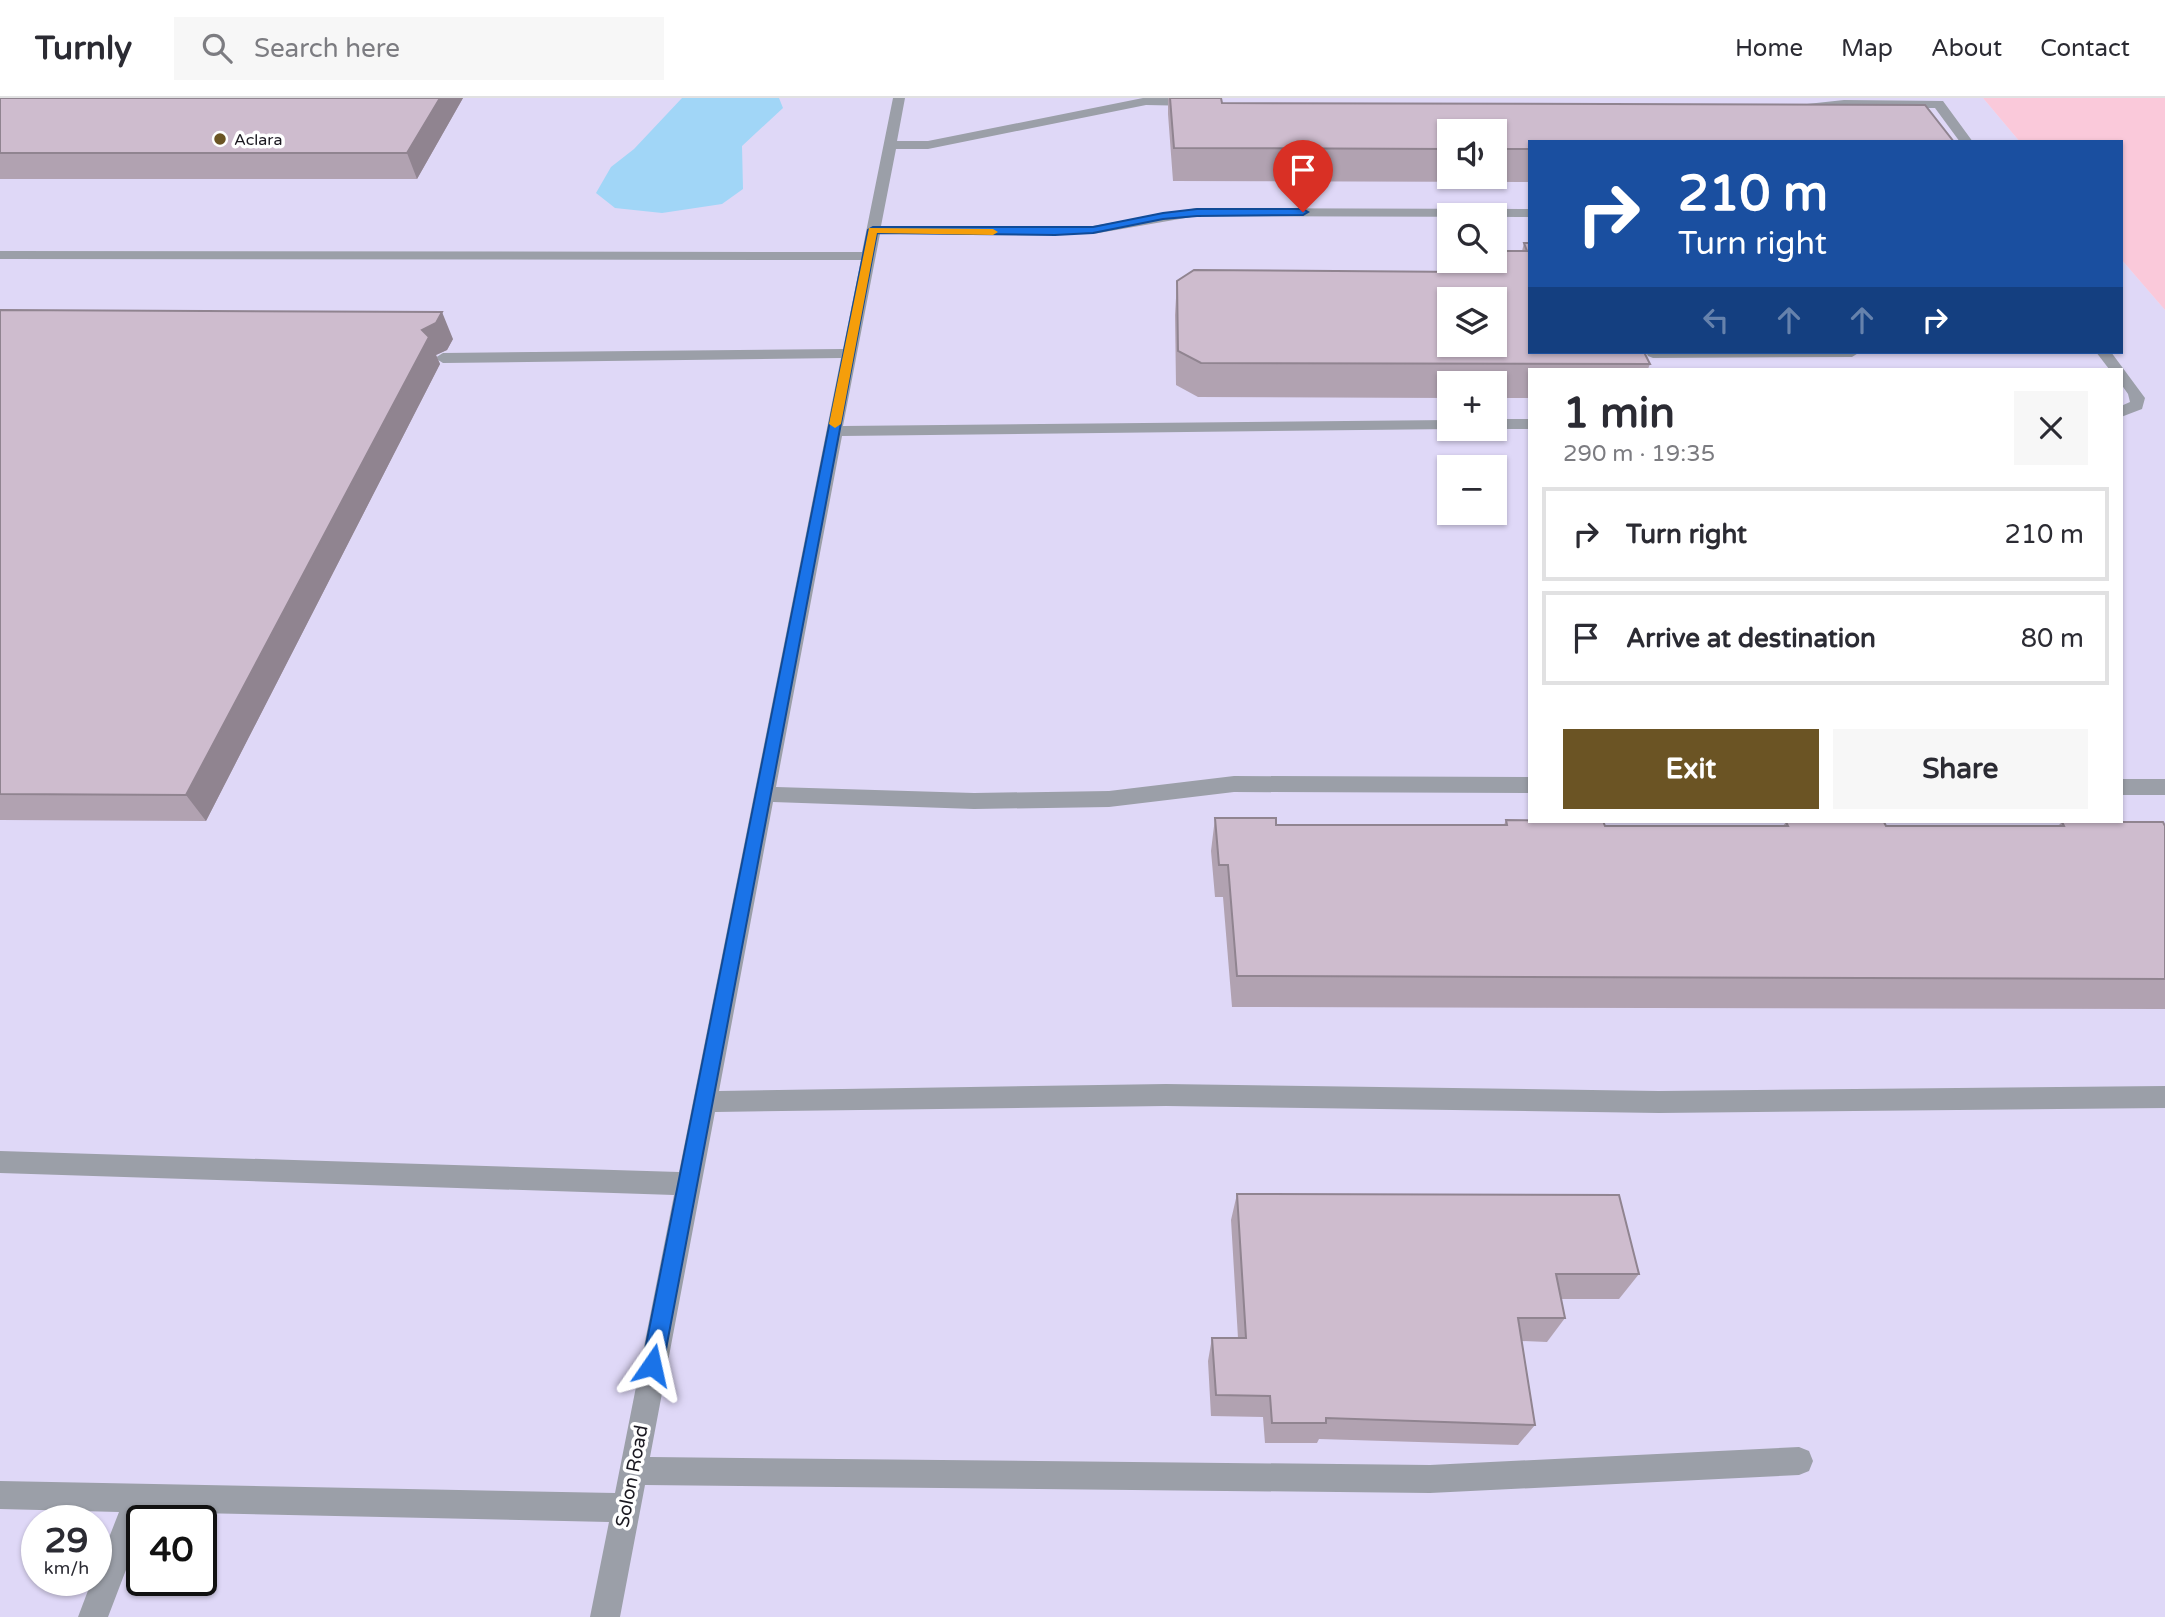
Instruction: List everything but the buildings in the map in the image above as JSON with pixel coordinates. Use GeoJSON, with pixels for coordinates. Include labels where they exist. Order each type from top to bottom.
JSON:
{"type":"FeatureCollection","features":[{"type":"Feature","properties":{"kind":"street","name":"Solon Road"},"geometry":{"type":"LineString","coordinates":[[605,1617],[899,98]]}},
{"type":"Feature","properties":{"kind":"street"},"geometry":{"type":"LineString","coordinates":[[890,145],[928,145],[1146,101],[1211,103]]}},
{"type":"Feature","properties":{"kind":"street"},"geometry":{"type":"LineString","coordinates":[[1797,110],[1844,104],[1939,104],[1966,140]]}},
{"type":"Feature","properties":{"kind":"street"},"geometry":{"type":"LineString","coordinates":[[873,230],[1080,231],[1163,216],[1250,211],[1528,213]]}},
{"type":"Feature","properties":{"kind":"street"},"geometry":{"type":"LineString","coordinates":[[0,255],[867,256]]}},
{"type":"Feature","properties":{"kind":"street"},"geometry":{"type":"LineString","coordinates":[[443,358],[849,353]]}},
{"type":"Feature","properties":{"kind":"street"},"geometry":{"type":"LineString","coordinates":[[2106,354],[2116,368]]}},
{"type":"Feature","properties":{"kind":"street"},"geometry":{"type":"LineString","coordinates":[[2123,377],[2137,395],[2138,401],[2136,407],[2123,411]]}},
{"type":"Feature","properties":{"kind":"street"},"geometry":{"type":"LineString","coordinates":[[1507,424],[1528,424]]}},
{"type":"Feature","properties":{"kind":"street"},"geometry":{"type":"LineString","coordinates":[[834,431],[1437,425]]}},
{"type":"Feature","properties":{"kind":"street"},"geometry":{"type":"LineString","coordinates":[[763,794],[974,801],[1109,799],[1234,785],[1528,785]]}},
{"type":"Feature","properties":{"kind":"street"},"geometry":{"type":"LineString","coordinates":[[2123,787],[2165,787]]}},
{"type":"Feature","properties":{"kind":"street"},"geometry":{"type":"LineString","coordinates":[[703,1102],[1166,1095],[1659,1102],[2165,1097]]}},
{"type":"Feature","properties":{"kind":"street"},"geometry":{"type":"LineString","coordinates":[[0,1162],[688,1184]]}},
{"type":"Feature","properties":{"kind":"street"},"geometry":{"type":"LineString","coordinates":[[632,1471],[1430,1479],[1799,1461]]}},
{"type":"Feature","properties":{"kind":"street"},"geometry":{"type":"LineString","coordinates":[[0,1495],[625,1508]]}},
{"type":"Feature","properties":{"kind":"street"},"geometry":{"type":"LineString","coordinates":[[93,1617],[139,1498]]}},
{"type":"Feature","properties":{"kind":"shaded area"},"geometry":{"type":"Polygon","coordinates":[[[0,98],[1983,98],[2018,140],[1528,140],[1528,354],[2123,354],[2123,261],[2165,310],[2165,1617],[0,1617],[0,98]]]}},
{"type":"Feature","properties":{"kind":"shaded area"},"geometry":{"type":"Polygon","coordinates":[[[1983,98],[2165,98],[2165,310],[2123,261],[2123,140],[2018,140],[1983,98]]]}},
{"type":"Feature","properties":{"kind":"water"},"geometry":{"type":"Polygon","coordinates":[[[682,98],[779,98],[783,108],[742,146],[743,189],[722,204],[662,213],[615,208],[596,193],[611,167],[634,149],[682,98]]]}},
{"type":"Feature","properties":{"kind":"slow traffic"},"geometry":{"type":"LineString","coordinates":[[835,424],[873,230],[993,232]]}},
{"type":"Feature","properties":{"kind":"place","name":"Aclara"},"geometry":{"type":"Point","coordinates":[220,139]}},
{"type":"Feature","properties":{"kind":"route"},"geometry":{"type":"LineString","coordinates":[[652,1365],[873,230],[1055,232],[1093,230],[1197,212],[1303,212]]}}]}
